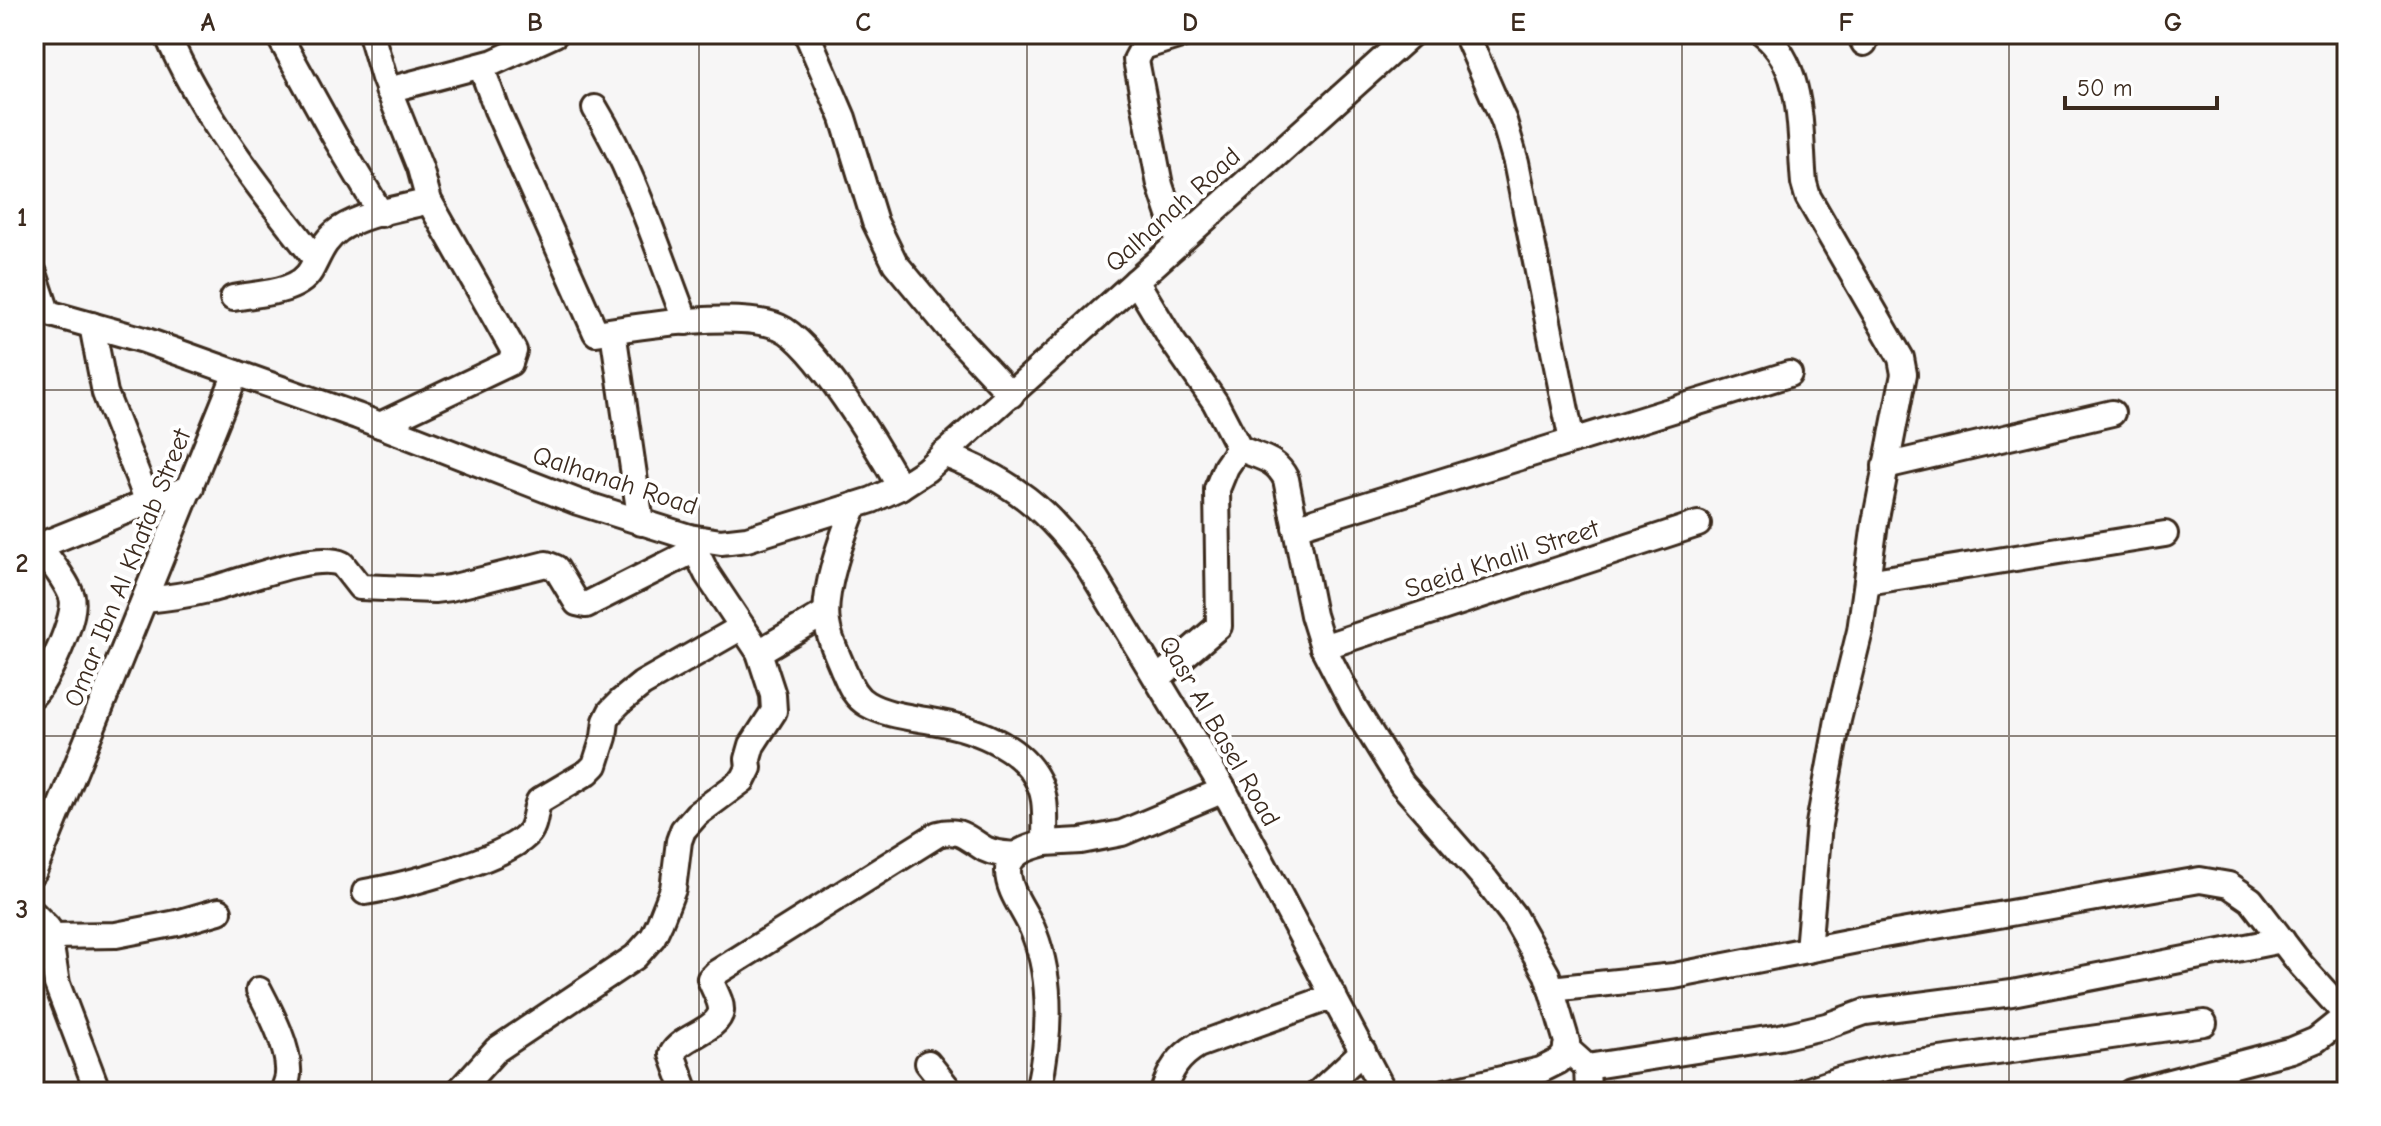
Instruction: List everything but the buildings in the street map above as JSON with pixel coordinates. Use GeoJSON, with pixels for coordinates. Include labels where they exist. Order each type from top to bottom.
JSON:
{"type":"FeatureCollection","features":[{"type":"Feature","properties":{"kind":"street"},"geometry":{"type":"LineString","coordinates":[[167,34],[204,104],[315,258]]}},
{"type":"Feature","properties":{"kind":"street"},"geometry":{"type":"LineString","coordinates":[[278,34],[381,214]]}},
{"type":"Feature","properties":{"kind":"street"},"geometry":{"type":"LineString","coordinates":[[371,34],[429,201],[513,346],[514,356],[510,363],[380,425]]}},
{"type":"Feature","properties":{"kind":"street"},"geometry":{"type":"LineString","coordinates":[[388,90],[481,66],[555,34]]}},
{"type":"Feature","properties":{"kind":"street"},"geometry":{"type":"LineString","coordinates":[[807,34],[843,118],[875,222],[895,263],[954,334],[1011,395]]}},
{"type":"Feature","properties":{"kind":"street"},"geometry":{"type":"LineString","coordinates":[[1179,242],[1160,185],[1136,60],[1143,47],[1184,34]]}},
{"type":"Feature","properties":{"kind":"street","name":"Qalhanah Road"},"geometry":{"type":"LineString","coordinates":[[40,311],[144,340],[692,543],[747,539],[855,505],[900,487],[926,470],[1411,34]]}},
{"type":"Feature","properties":{"kind":"street"},"geometry":{"type":"LineString","coordinates":[[1466,34],[1504,121],[1516,162],[1572,441]]}},
{"type":"Feature","properties":{"kind":"street"},"geometry":{"type":"LineString","coordinates":[[1763,34],[1772,41],[1786,62],[1793,80],[1808,197],[1901,358],[1903,389],[1885,466],[1860,631],[1838,720],[1819,824],[1808,950]]}},
{"type":"Feature","properties":{"kind":"street"},"geometry":{"type":"LineString","coordinates":[[481,66],[497,110],[596,333],[686,322],[760,321],[783,329],[833,382],[900,487]]}},
{"type":"Feature","properties":{"kind":"street"},"geometry":{"type":"LineString","coordinates":[[595,108],[609,130],[636,191],[686,322]]}},
{"type":"Feature","properties":{"kind":"street"},"geometry":{"type":"LineString","coordinates":[[233,298],[295,285],[308,275],[326,241],[340,230],[358,221],[429,201]]}},
{"type":"Feature","properties":{"kind":"street"},"geometry":{"type":"LineString","coordinates":[[34,273],[40,311]]}},
{"type":"Feature","properties":{"kind":"street"},"geometry":{"type":"LineString","coordinates":[[1136,281],[1171,339],[1215,402],[1239,448],[1269,458],[1281,468],[1286,479],[1313,615],[1323,647],[1353,705],[1402,784],[1501,899],[1531,946],[1551,989],[1566,1048],[1587,1067],[1588,1092]]}},
{"type":"Feature","properties":{"kind":"street"},"geometry":{"type":"LineString","coordinates":[[92,325],[105,393],[148,502]]}},
{"type":"Feature","properties":{"kind":"street"},"geometry":{"type":"LineString","coordinates":[[613,331],[641,523]]}},
{"type":"Feature","properties":{"kind":"street","name":"Omar Ibn Al Khatab Street"},"geometry":{"type":"LineString","coordinates":[[34,871],[236,373]]}},
{"type":"Feature","properties":{"kind":"street"},"geometry":{"type":"LineString","coordinates":[[1295,527],[1789,374]]}},
{"type":"Feature","properties":{"kind":"street"},"geometry":{"type":"LineString","coordinates":[[1885,466],[2112,413]]}},
{"type":"Feature","properties":{"kind":"street"},"geometry":{"type":"LineString","coordinates":[[1157,679],[1219,626],[1217,489],[1226,467],[1239,448]]}},
{"type":"Feature","properties":{"kind":"street","name":"Qasr Al Basel Road"},"geometry":{"type":"LineString","coordinates":[[943,454],[979,467],[1012,486],[1069,537],[1224,790],[1384,1092]]}},
{"type":"Feature","properties":{"kind":"street"},"geometry":{"type":"LineString","coordinates":[[34,694],[65,632],[73,608],[69,591],[36,543],[191,488]]}},
{"type":"Feature","properties":{"kind":"street"},"geometry":{"type":"LineString","coordinates":[[855,505],[843,534],[825,613],[831,639],[848,682],[862,701],[907,717],[969,728],[1002,744],[1022,761],[1037,780],[1044,800],[1045,843]]}},
{"type":"Feature","properties":{"kind":"street","name":"Saeid Khalil Street"},"geometry":{"type":"LineString","coordinates":[[1323,647],[1698,524]]}},
{"type":"Feature","properties":{"kind":"street"},"geometry":{"type":"LineString","coordinates":[[1867,582],[2165,534]]}},
{"type":"Feature","properties":{"kind":"street"},"geometry":{"type":"LineString","coordinates":[[145,600],[212,589],[264,573],[324,561],[342,564],[360,587],[434,590],[546,564],[556,568],[577,603],[586,605],[692,543],[707,574],[759,652],[773,695],[774,711],[752,745],[749,768],[743,780],[697,814],[683,830],[673,889],[653,937],[635,957],[496,1050],[458,1092]]}},
{"type":"Feature","properties":{"kind":"street"},"geometry":{"type":"LineString","coordinates":[[759,652],[825,613]]}},
{"type":"Feature","properties":{"kind":"street"},"geometry":{"type":"LineString","coordinates":[[365,892],[395,887],[475,862],[518,843],[533,828],[539,801],[595,765],[611,711],[642,684],[742,627]]}},
{"type":"Feature","properties":{"kind":"street"},"geometry":{"type":"LineString","coordinates":[[1038,1092],[1047,1049],[1049,1015],[1035,933],[1011,887],[1008,870],[1016,855],[1024,849],[1045,843],[1081,841],[1122,833],[1224,790]]}},
{"type":"Feature","properties":{"kind":"street"},"geometry":{"type":"LineString","coordinates":[[686,1092],[672,1054],[676,1045],[703,1032],[720,1015],[721,1007],[710,982],[716,973],[938,834],[957,832],[986,849],[1016,855]]}},
{"type":"Feature","properties":{"kind":"street"},"geometry":{"type":"LineString","coordinates":[[1551,989],[1674,976],[2200,880],[2229,885],[2251,900],[2347,1016],[2316,1040],[2292,1050],[2131,1092]]}},
{"type":"Feature","properties":{"kind":"street"},"geometry":{"type":"LineString","coordinates":[[50,936],[116,935],[219,911]]}},
{"type":"Feature","properties":{"kind":"street"},"geometry":{"type":"LineString","coordinates":[[34,914],[45,922],[57,984],[98,1092]]}},
{"type":"Feature","properties":{"kind":"street"},"geometry":{"type":"LineString","coordinates":[[1587,1067],[1780,1037],[1826,1026],[1865,1012],[2012,993],[2282,940]]}},
{"type":"Feature","properties":{"kind":"street"},"geometry":{"type":"LineString","coordinates":[[259,990],[273,1016],[286,1056],[288,1073],[283,1092]]}},
{"type":"Feature","properties":{"kind":"street"},"geometry":{"type":"LineString","coordinates":[[1163,1092],[1174,1064],[1182,1054],[1198,1045],[1334,996]]}},
{"type":"Feature","properties":{"kind":"street"},"geometry":{"type":"LineString","coordinates":[[1803,1092],[1890,1067],[2204,1023]]}},
{"type":"Feature","properties":{"kind":"street"},"geometry":{"type":"LineString","coordinates":[[1445,1092],[1541,1070],[1559,1061],[1566,1048]]}},
{"type":"Feature","properties":{"kind":"street"},"geometry":{"type":"LineString","coordinates":[[1319,1092],[1363,1051]]}},
{"type":"Feature","properties":{"kind":"street"},"geometry":{"type":"LineString","coordinates":[[928,1063],[951,1092]]}}]}
